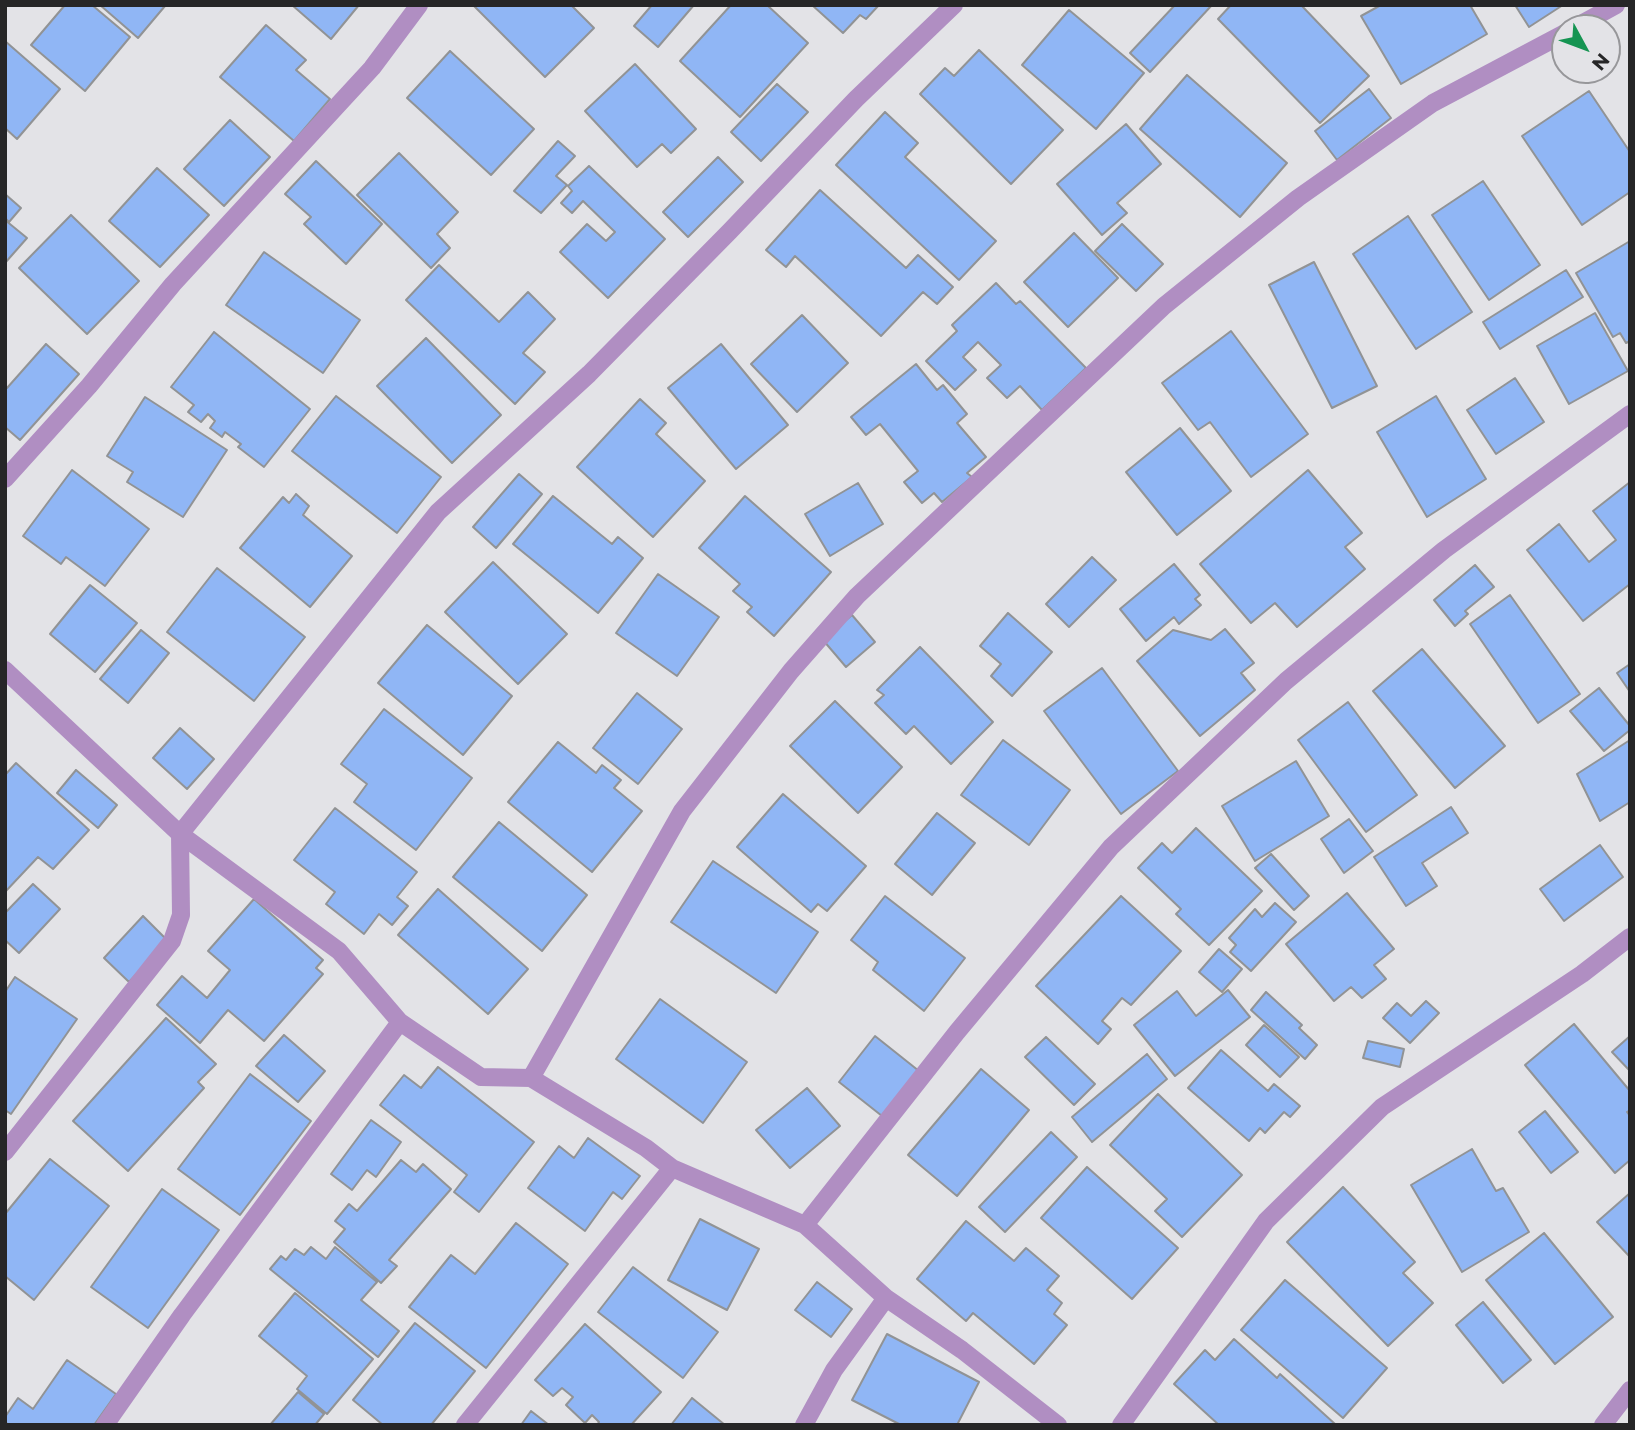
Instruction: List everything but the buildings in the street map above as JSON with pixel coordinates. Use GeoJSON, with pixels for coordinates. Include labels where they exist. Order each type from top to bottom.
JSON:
{"type":"FeatureCollection","features":[{"type":"Feature","properties":{"kind":"street"},"geometry":{"type":"LineString","coordinates":[[5,479],[89,386],[173,284],[372,68],[419,5]]}},
{"type":"Feature","properties":{"kind":"street"},"geometry":{"type":"LineString","coordinates":[[5,1152],[172,941],[181,915],[180,834],[438,512],[589,374],[856,99],[954,5]]}},
{"type":"Feature","properties":{"kind":"street"},"geometry":{"type":"LineString","coordinates":[[1600,14],[1616,5]]}},
{"type":"Feature","properties":{"kind":"street"},"geometry":{"type":"LineString","coordinates":[[531,1078],[682,811],[791,671],[857,596],[1164,306],[1298,198],[1433,103],[1551,40]]}},
{"type":"Feature","properties":{"kind":"street"},"geometry":{"type":"LineString","coordinates":[[805,1225],[957,1032],[1111,847],[1286,681],[1444,550],[1630,414]]}},
{"type":"Feature","properties":{"kind":"street"},"geometry":{"type":"LineString","coordinates":[[9,682],[180,834],[339,951],[400,1022],[481,1077],[531,1078],[646,1148],[672,1168],[805,1225],[886,1298],[962,1350],[1058,1425]]}},
{"type":"Feature","properties":{"kind":"street"},"geometry":{"type":"LineString","coordinates":[[1121,1425],[1266,1221],[1382,1107],[1582,974],[1630,937]]}},
{"type":"Feature","properties":{"kind":"street"},"geometry":{"type":"LineString","coordinates":[[105,1425],[182,1315],[400,1022]]}},
{"type":"Feature","properties":{"kind":"street"},"geometry":{"type":"LineString","coordinates":[[465,1425],[672,1168]]}},
{"type":"Feature","properties":{"kind":"street"},"geometry":{"type":"LineString","coordinates":[[804,1425],[834,1370],[886,1298]]}},
{"type":"Feature","properties":{"kind":"street"},"geometry":{"type":"LineString","coordinates":[[1603,1425],[1630,1390]]}}]}
